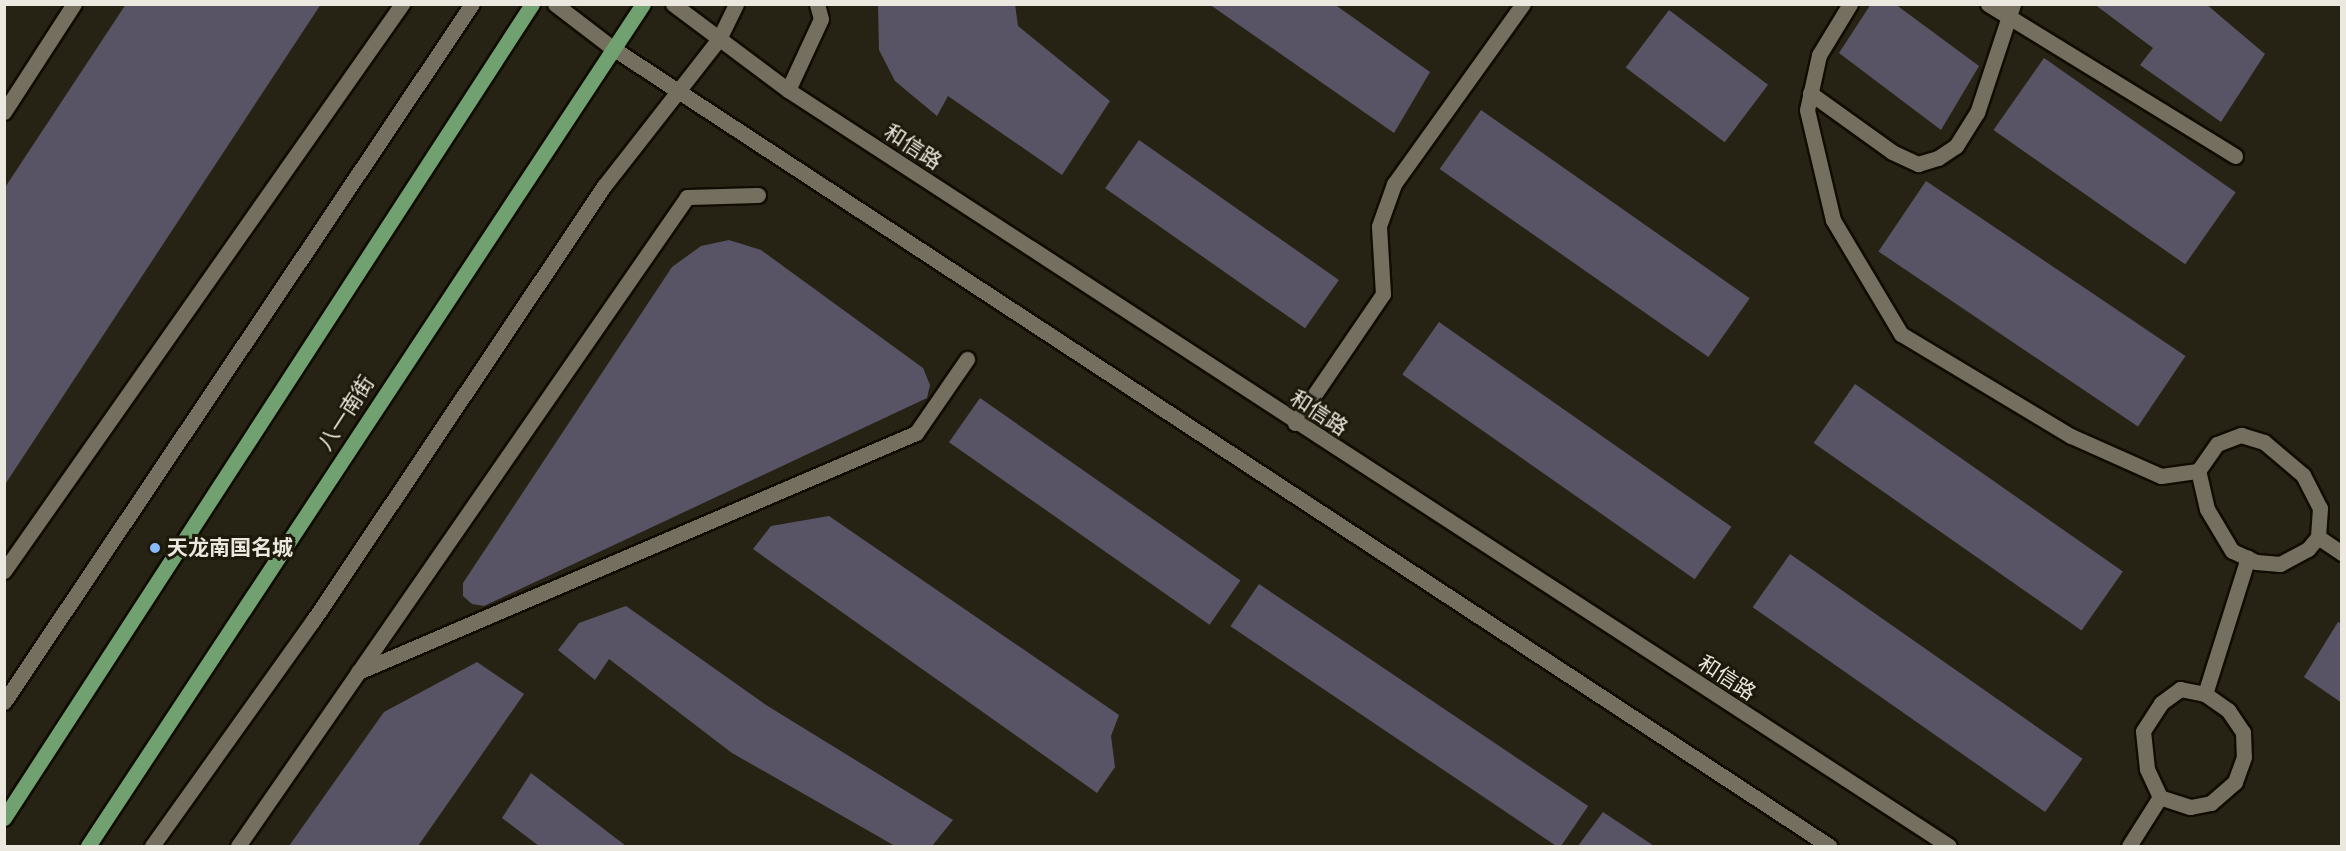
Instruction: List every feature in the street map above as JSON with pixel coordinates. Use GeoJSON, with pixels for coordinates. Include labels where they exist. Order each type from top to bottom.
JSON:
{"type":"FeatureCollection","features":[{"type":"Feature","properties":{"kind":"main road"},"geometry":{"type":"LineString","coordinates":[[4,818],[532,4]]}},
{"type":"Feature","properties":{"kind":"main road","name":"八一南街"},"geometry":{"type":"LineString","coordinates":[[88,846],[611,47],[643,4]]}},
{"type":"Feature","properties":{"kind":"street"},"geometry":{"type":"LineString","coordinates":[[4,112],[74,4]]}},
{"type":"Feature","properties":{"kind":"street"},"geometry":{"type":"LineString","coordinates":[[4,571],[402,4]]}},
{"type":"Feature","properties":{"kind":"street"},"geometry":{"type":"LineString","coordinates":[[4,702],[472,4]]}},
{"type":"Feature","properties":{"kind":"street"},"geometry":{"type":"LineString","coordinates":[[555,4],[611,47],[678,88],[1829,846]]}},
{"type":"Feature","properties":{"kind":"street","name":"和信路"},"geometry":{"type":"LineString","coordinates":[[673,4],[788,90],[1295,423],[1948,846]]}},
{"type":"Feature","properties":{"kind":"street"},"geometry":{"type":"LineString","coordinates":[[152,846],[312,622],[604,186],[678,88],[719,39],[736,4]]}},
{"type":"Feature","properties":{"kind":"street"},"geometry":{"type":"LineString","coordinates":[[788,90],[821,19],[817,4]]}},
{"type":"Feature","properties":{"kind":"street"},"geometry":{"type":"LineString","coordinates":[[1295,423],[1383,294],[1379,226],[1394,184],[1523,4]]}},
{"type":"Feature","properties":{"kind":"street"},"geometry":{"type":"LineString","coordinates":[[1850,4],[1819,55],[1807,110],[1833,220],[1901,334],[2072,436],[2161,476],[2198,471],[2217,444],[2241,435],[2264,441],[2303,475],[2320,508],[2318,537],[2308,549],[2280,564],[2248,558],[2232,551],[2215,527],[2198,471]]}},
{"type":"Feature","properties":{"kind":"street"},"geometry":{"type":"LineString","coordinates":[[1988,4],[2012,9],[2235,156]]}},
{"type":"Feature","properties":{"kind":"street"},"geometry":{"type":"LineString","coordinates":[[1810,93],[1892,152],[1918,164],[1938,158],[1956,146],[1977,113],[2012,9]]}},
{"type":"Feature","properties":{"kind":"street"},"geometry":{"type":"LineString","coordinates":[[238,846],[687,197],[758,195]]}},
{"type":"Feature","properties":{"kind":"street"},"geometry":{"type":"LineString","coordinates":[[358,672],[916,433],[967,359]]}},
{"type":"Feature","properties":{"kind":"street"},"geometry":{"type":"LineString","coordinates":[[2318,537],[2342,553]]}},
{"type":"Feature","properties":{"kind":"street"},"geometry":{"type":"LineString","coordinates":[[2205,694],[2248,558]]}},
{"type":"Feature","properties":{"kind":"street"},"geometry":{"type":"LineString","coordinates":[[2180,689],[2205,694],[2228,710],[2243,732],[2244,757],[2235,782],[2211,802],[2190,807],[2160,797],[2147,769],[2143,731],[2162,704],[2180,689]]}},
{"type":"Feature","properties":{"kind":"street"},"geometry":{"type":"LineString","coordinates":[[2129,846],[2160,797]]}},
{"type":"Feature","properties":{"kind":"building"},"geometry":{"type":"Polygon","coordinates":[[[126,4],[321,4],[4,486],[4,189],[126,4]]]}},
{"type":"Feature","properties":{"kind":"building"},"geometry":{"type":"Polygon","coordinates":[[[878,4],[1015,4],[1018,26],[1110,101],[1062,175],[948,96],[937,116],[895,81],[879,50],[878,4]]]}},
{"type":"Feature","properties":{"kind":"building"},"geometry":{"type":"Polygon","coordinates":[[[1209,4],[1334,4],[1430,72],[1394,133],[1209,4]]]}},
{"type":"Feature","properties":{"kind":"building"},"geometry":{"type":"Polygon","coordinates":[[[1871,4],[1895,4],[1979,66],[1941,130],[1839,53],[1871,4]]]}},
{"type":"Feature","properties":{"kind":"building"},"geometry":{"type":"Polygon","coordinates":[[[2094,4],[2206,4],[2265,54],[2221,122],[2140,65],[2153,48],[2094,4]]]}},
{"type":"Feature","properties":{"kind":"building"},"geometry":{"type":"Polygon","coordinates":[[[1669,10],[1768,85],[1725,142],[1626,68],[1669,10]]]}},
{"type":"Feature","properties":{"kind":"building"},"geometry":{"type":"Polygon","coordinates":[[[2044,58],[2236,192],[2185,264],[1994,130],[2044,58]]]}},
{"type":"Feature","properties":{"kind":"building"},"geometry":{"type":"Polygon","coordinates":[[[1481,110],[1750,298],[1708,357],[1440,169],[1481,110]]]}},
{"type":"Feature","properties":{"kind":"building"},"geometry":{"type":"Polygon","coordinates":[[[1139,140],[1339,280],[1305,328],[1105,188],[1139,140]]]}},
{"type":"Feature","properties":{"kind":"building"},"geometry":{"type":"Polygon","coordinates":[[[1926,181],[2185,356],[2138,426],[1878,251],[1926,181]]]}},
{"type":"Feature","properties":{"kind":"building"},"geometry":{"type":"Polygon","coordinates":[[[729,240],[761,250],[923,368],[930,385],[927,398],[484,606],[472,604],[463,596],[463,583],[672,267],[701,246],[729,240]]]}},
{"type":"Feature","properties":{"kind":"building"},"geometry":{"type":"Polygon","coordinates":[[[1439,322],[1731,527],[1695,579],[1402,374],[1439,322]]]}},
{"type":"Feature","properties":{"kind":"building"},"geometry":{"type":"Polygon","coordinates":[[[1855,384],[2123,572],[2082,631],[1814,443],[1855,384]]]}},
{"type":"Feature","properties":{"kind":"building"},"geometry":{"type":"Polygon","coordinates":[[[980,398],[1240,580],[1210,625],[949,442],[980,398]]]}},
{"type":"Feature","properties":{"kind":"building"},"geometry":{"type":"Polygon","coordinates":[[[829,516],[1119,715],[1111,736],[1115,767],[1097,793],[753,549],[771,526],[829,516]]]}},
{"type":"Feature","properties":{"kind":"building"},"geometry":{"type":"Polygon","coordinates":[[[1790,554],[2082,759],[2045,812],[1753,607],[1790,554]]]}},
{"type":"Feature","properties":{"kind":"building"},"geometry":{"type":"Polygon","coordinates":[[[1259,584],[1588,806],[1561,846],[1556,846],[1230,626],[1259,584]]]}},
{"type":"Feature","properties":{"kind":"building"},"geometry":{"type":"Polygon","coordinates":[[[626,606],[766,705],[953,820],[932,846],[895,846],[732,753],[609,659],[595,680],[558,650],[579,623],[626,606]]]}},
{"type":"Feature","properties":{"kind":"building"},"geometry":{"type":"Polygon","coordinates":[[[2338,622],[2342,624],[2342,703],[2304,677],[2338,622]]]}},
{"type":"Feature","properties":{"kind":"building"},"geometry":{"type":"Polygon","coordinates":[[[477,662],[524,694],[418,846],[289,846],[384,712],[477,662]]]}},
{"type":"Feature","properties":{"kind":"building"},"geometry":{"type":"Polygon","coordinates":[[[531,773],[626,846],[539,846],[502,818],[531,773]]]}},
{"type":"Feature","properties":{"kind":"building"},"geometry":{"type":"Polygon","coordinates":[[[1603,812],[1654,846],[1578,846],[1603,812]]]}},
{"type":"Feature","properties":{"kind":"place","name":"天龙南国名城"},"geometry":{"type":"Point","coordinates":[155,548]}}]}
